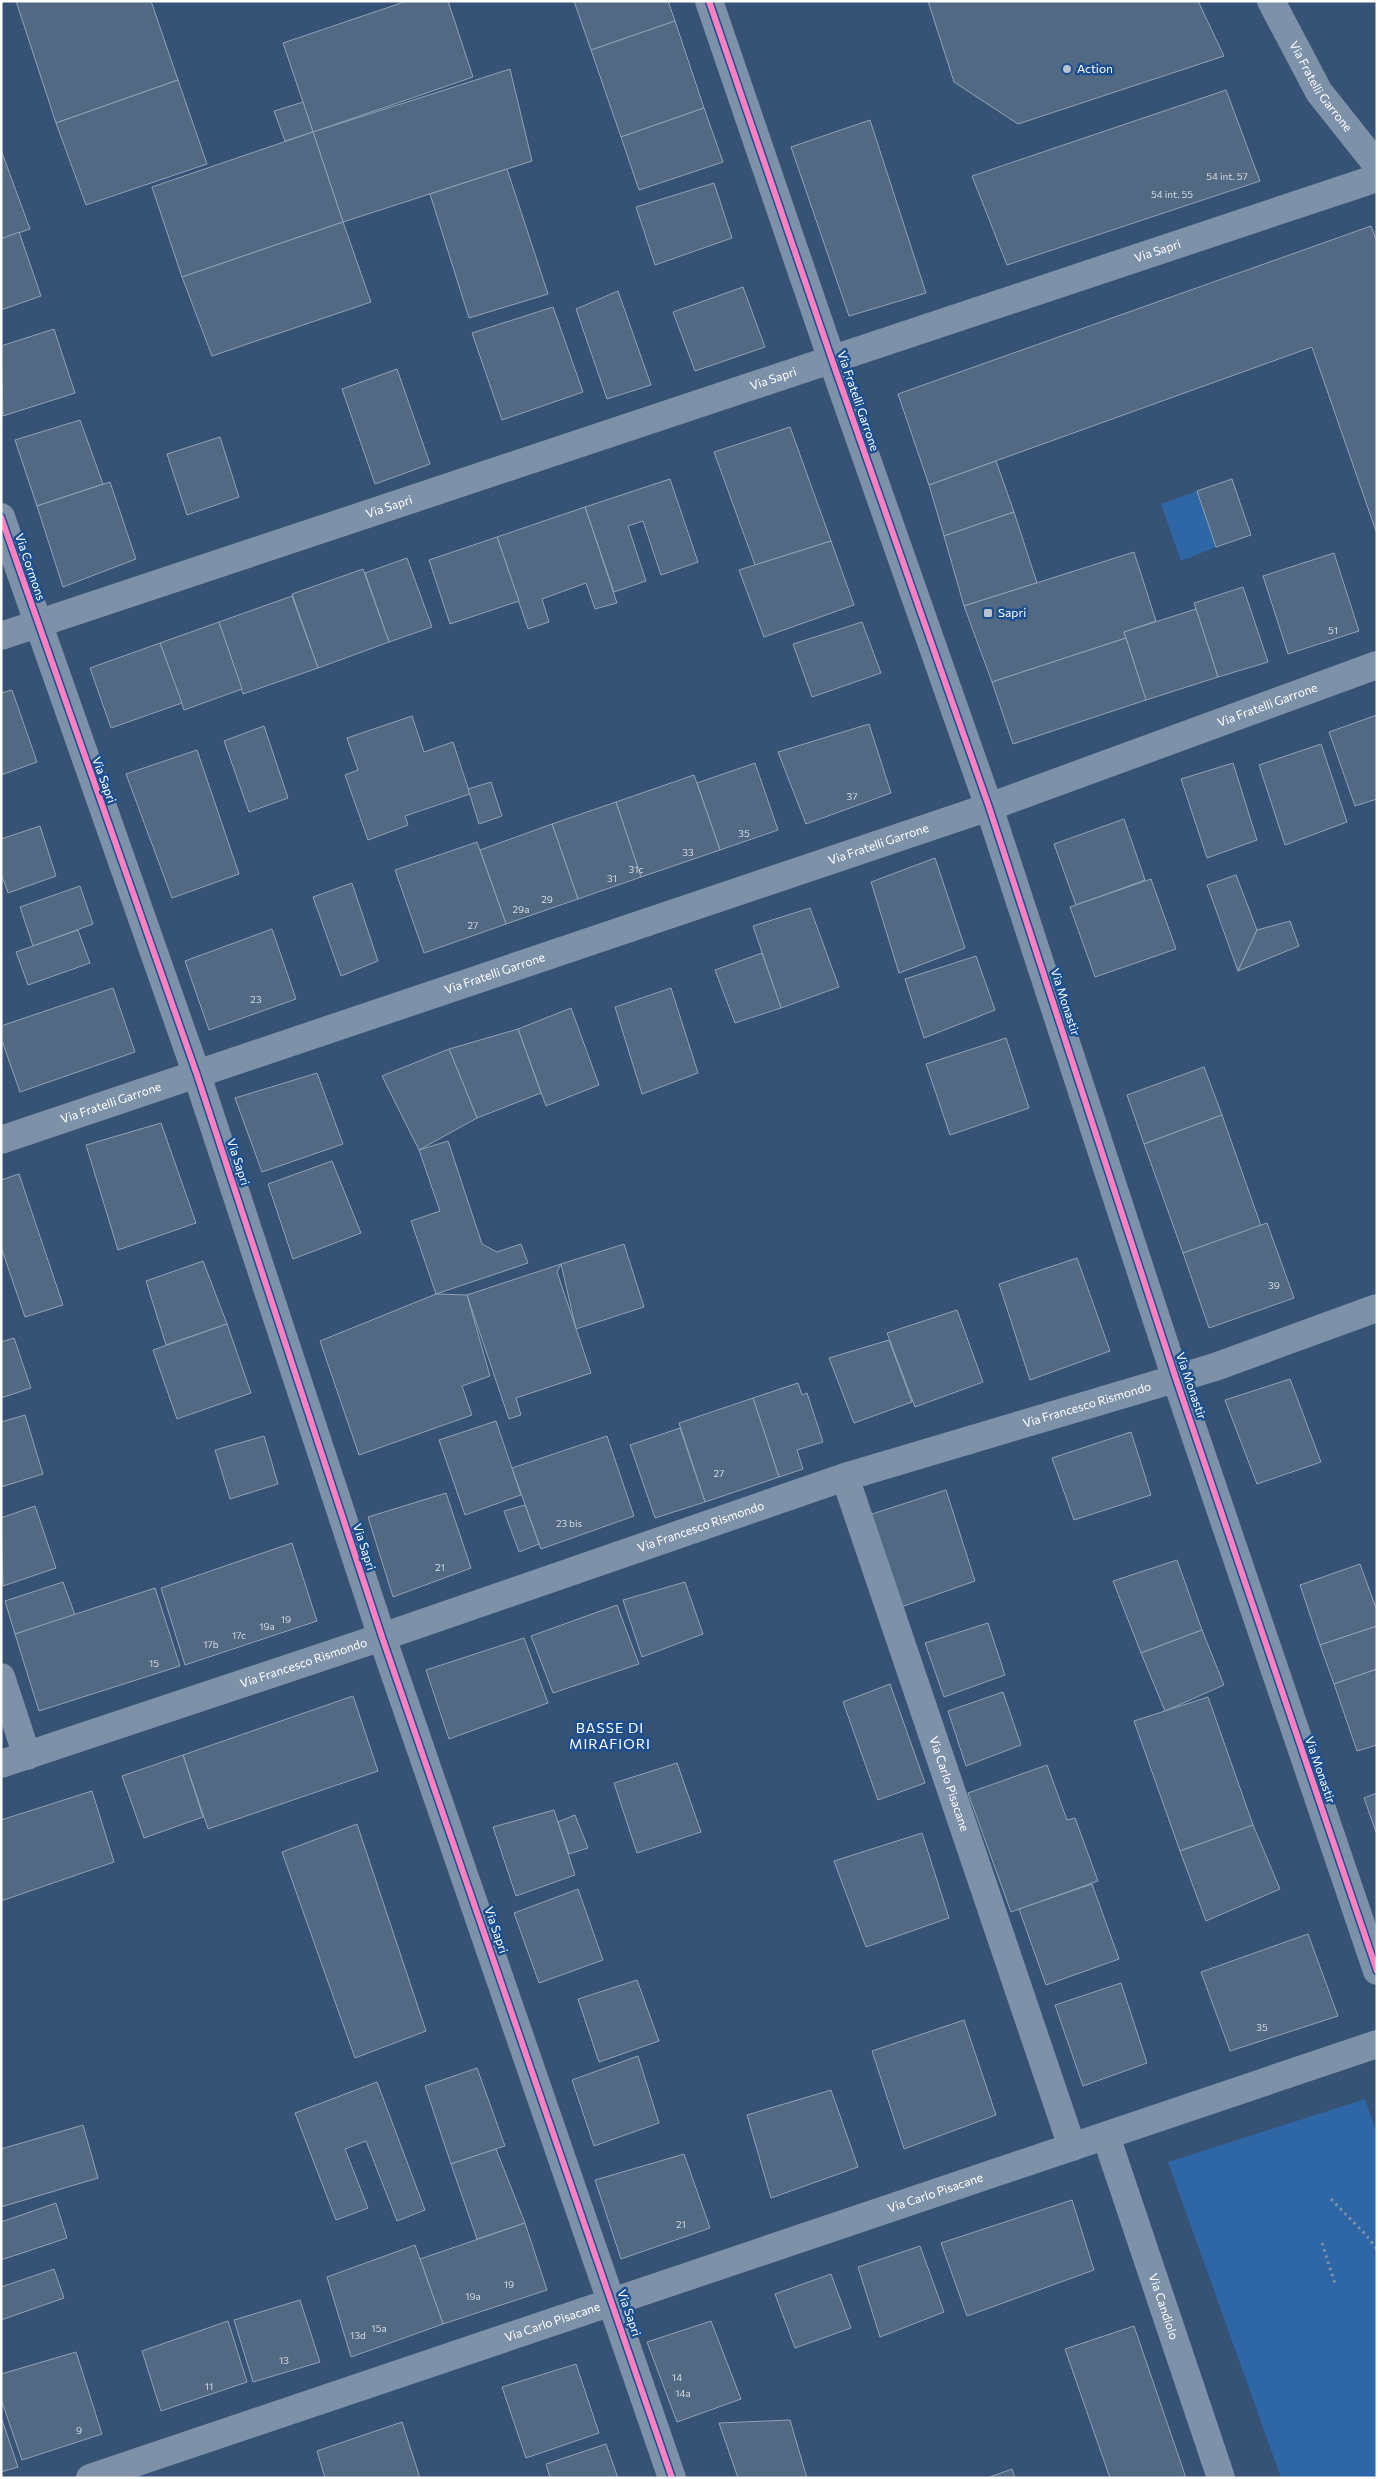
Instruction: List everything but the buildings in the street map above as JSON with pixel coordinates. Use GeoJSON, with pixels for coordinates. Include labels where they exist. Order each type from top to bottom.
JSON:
{"type":"FeatureCollection","features":[{"type":"Feature","properties":{"kind":"street","name":"Via Fratelli Garrone"},"geometry":{"type":"LineString","coordinates":[[709,1],[832,360],[989,807]]}},
{"type":"Feature","properties":{"kind":"street","name":"Via Fratelli Garrone"},"geometry":{"type":"LineString","coordinates":[[1272,1],[1319,92],[1377,165]]}},
{"type":"Feature","properties":{"kind":"street","name":"Via Sapri"},"geometry":{"type":"LineString","coordinates":[[672,2478],[613,2302],[382,1638],[197,1075],[37,623],[1377,178]]}},
{"type":"Feature","properties":{"kind":"street","name":"Via Cormons"},"geometry":{"type":"LineString","coordinates":[[1,517],[37,623]]}},
{"type":"Feature","properties":{"kind":"street"},"geometry":{"type":"LineString","coordinates":[[1,636],[37,623]]}},
{"type":"Feature","properties":{"kind":"street","name":"Via Fratelli Garrone"},"geometry":{"type":"LineString","coordinates":[[1,1140],[989,807],[1377,665]]}},
{"type":"Feature","properties":{"kind":"street","name":"Via Monastir"},"geometry":{"type":"LineString","coordinates":[[989,807],[1176,1379],[1377,1971]]}},
{"type":"Feature","properties":{"kind":"street","name":"Via Francesco Rismondo"},"geometry":{"type":"LineString","coordinates":[[1,1764],[382,1638],[845,1477],[1215,1367],[1377,1308]]}},
{"type":"Feature","properties":{"kind":"street","name":"Via Carlo Pisacane"},"geometry":{"type":"LineString","coordinates":[[845,1477],[1072,2147]]}},
{"type":"Feature","properties":{"kind":"street"},"geometry":{"type":"LineString","coordinates":[[1,1677],[26,1756]]}},
{"type":"Feature","properties":{"kind":"street","name":"Via Carlo Pisacane"},"geometry":{"type":"LineString","coordinates":[[90,2478],[1377,2044]]}},
{"type":"Feature","properties":{"kind":"street","name":"Via Candiolo"},"geometry":{"type":"LineString","coordinates":[[1106,2136],[1221,2478]]}},
{"type":"Feature","properties":{"kind":"path"},"geometry":{"type":"LineString","coordinates":[[1332,2199],[1366,2234],[1377,2249]]}},
{"type":"Feature","properties":{"kind":"path"},"geometry":{"type":"LineString","coordinates":[[1322,2243],[1335,2284]]}},
{"type":"Feature","properties":{"kind":"shaded area"},"geometry":{"type":"Polygon","coordinates":[[[1197,491],[1216,547],[1181,561],[1161,504],[1197,491]]]}},
{"type":"Feature","properties":{"kind":"shaded area"},"geometry":{"type":"Polygon","coordinates":[[[1365,2099],[1377,2134],[1377,2478],[1281,2478],[1168,2162],[1365,2099]]]}},
{"type":"Feature","properties":{"kind":"cycle path"},"geometry":{"type":"LineString","coordinates":[[709,1],[832,360],[989,807],[1176,1379],[1377,1971]]}},
{"type":"Feature","properties":{"kind":"cycle path"},"geometry":{"type":"LineString","coordinates":[[1,517],[197,1075],[382,1637],[672,2478]]}},
{"type":"Feature","properties":{"kind":"place","name":"Action"},"geometry":{"type":"Point","coordinates":[1067,69]}},
{"type":"Feature","properties":{"kind":"place","name":"Sapri"},"geometry":{"type":"Point","coordinates":[988,613]}},
{"type":"Feature","properties":{"kind":"district","name":"BASSE DI MIRAFIORI"},"geometry":{"type":"Point","coordinates":[610,1736]}}]}
